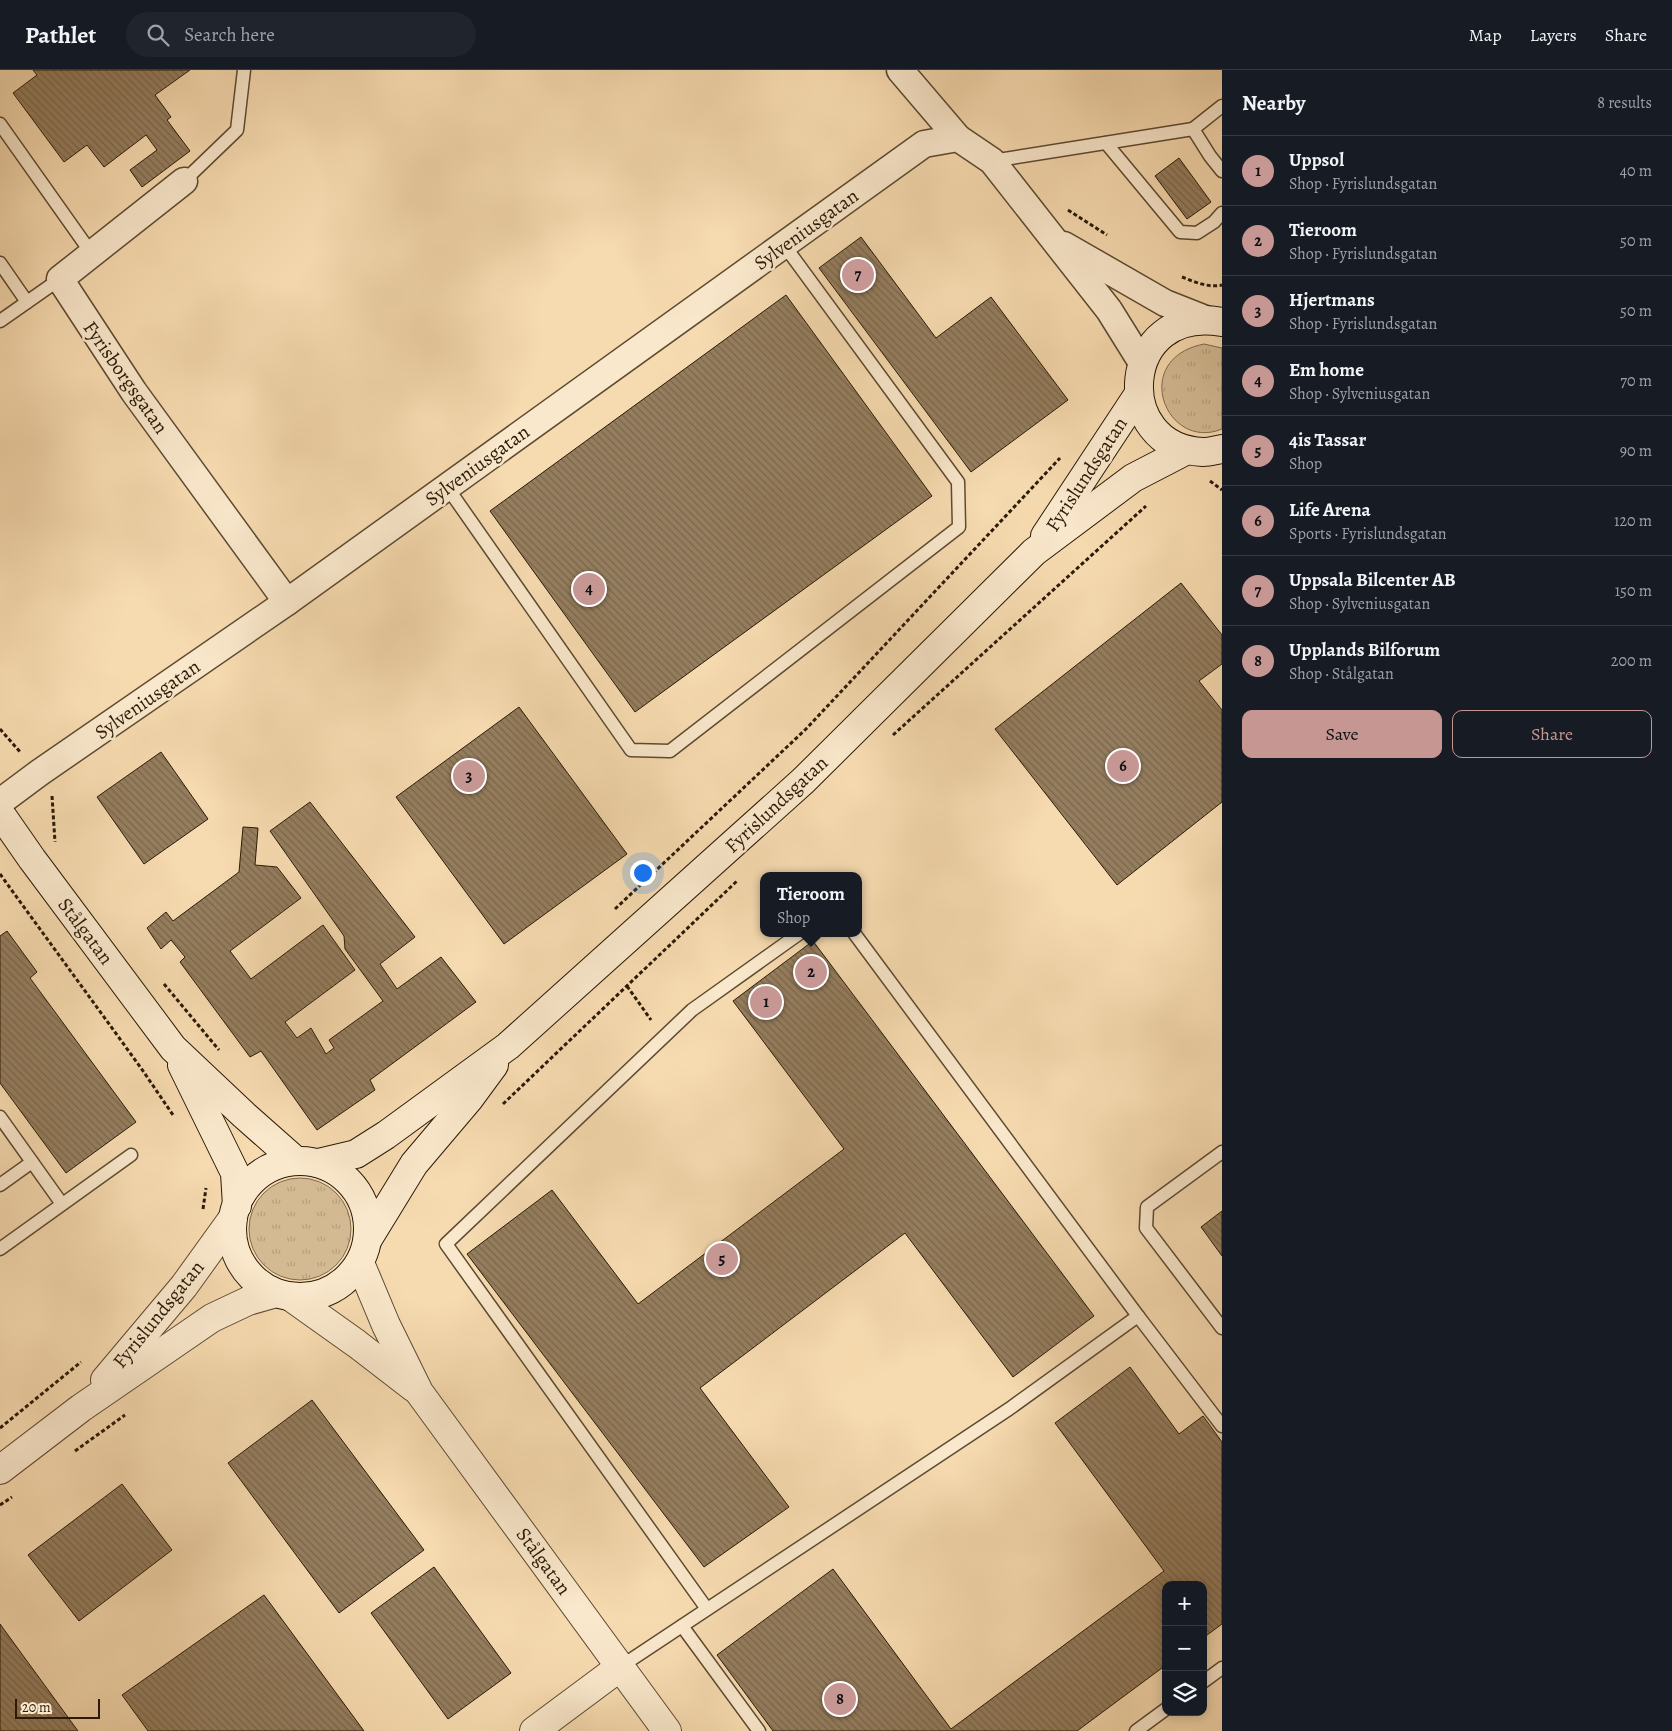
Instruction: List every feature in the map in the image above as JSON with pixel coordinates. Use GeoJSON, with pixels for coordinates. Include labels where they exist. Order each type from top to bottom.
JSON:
{"type":"FeatureCollection","features":[{"type":"Feature","properties":{"kind":"main road"},"geometry":{"type":"LineString","coordinates":[[1209,459],[1169,442],[1155,430],[1144,414],[1138,395],[1138,379],[1142,363],[1152,345],[1168,330],[1187,322],[1215,321]]}},
{"type":"Feature","properties":{"kind":"main road","name":"Fyrislundsgatan"},"geometry":{"type":"LineString","coordinates":[[1034,552],[1138,395]]}},
{"type":"Feature","properties":{"kind":"main road","name":"Fyrislundsgatan"},"geometry":{"type":"LineString","coordinates":[[307,1162],[356,1154],[386,1135],[508,1046],[803,782],[1034,552],[1133,478],[1209,459]]}},
{"type":"Feature","properties":{"kind":"main road","name":"Stålgatan"},"geometry":{"type":"LineString","coordinates":[[0,813],[32,859],[173,1048],[244,1115],[307,1162]]}},
{"type":"Feature","properties":{"kind":"main road","name":"Fyrislundsgatan"},"geometry":{"type":"LineString","coordinates":[[364,1251],[414,1164],[470,1099],[508,1046]]}},
{"type":"Feature","properties":{"kind":"main road","name":"Stålgatan"},"geometry":{"type":"LineString","coordinates":[[173,1048],[235,1174],[235,1212]]}},
{"type":"Feature","properties":{"kind":"main road"},"geometry":{"type":"LineString","coordinates":[[307,1162],[336,1171],[351,1184],[362,1200],[368,1219],[364,1251],[347,1279],[331,1290],[311,1297],[284,1295],[256,1281],[241,1263],[233,1242],[235,1212],[246,1188],[260,1174],[277,1165],[307,1162]]}},
{"type":"Feature","properties":{"kind":"main road","name":"Fyrislundsgatan"},"geometry":{"type":"LineString","coordinates":[[81,1408],[184,1286],[235,1212]]}},
{"type":"Feature","properties":{"kind":"main road","name":"Stålgatan"},"geometry":{"type":"LineString","coordinates":[[364,1251],[386,1325],[419,1392],[668,1731]]}},
{"type":"Feature","properties":{"kind":"main road","name":"Fyrislundsgatan"},"geometry":{"type":"LineString","coordinates":[[0,1470],[81,1408],[212,1318],[248,1301],[284,1295]]}},
{"type":"Feature","properties":{"kind":"main road","name":"Stålgatan"},"geometry":{"type":"LineString","coordinates":[[284,1295],[357,1344],[419,1392]]}},
{"type":"Feature","properties":{"kind":"main road"},"geometry":{"type":"LineString","coordinates":[[534,1731],[620,1667]]}},
{"type":"Feature","properties":{"kind":"street"},"geometry":{"type":"LineString","coordinates":[[900,70],[958,138],[992,161],[1109,310],[1142,363]]}},
{"type":"Feature","properties":{"kind":"street","name":"Sylveniusgatan"},"geometry":{"type":"LineString","coordinates":[[0,802],[287,602],[924,144],[958,138]]}},
{"type":"Feature","properties":{"kind":"street"},"geometry":{"type":"LineString","coordinates":[[60,280],[184,181]]}},
{"type":"Feature","properties":{"kind":"street"},"geometry":{"type":"LineString","coordinates":[[1053,239],[1165,303],[1215,321]]}},
{"type":"Feature","properties":{"kind":"street","name":"Fyrisborgsgatan"},"geometry":{"type":"LineString","coordinates":[[60,280],[134,392],[287,602]]}},
{"type":"Feature","properties":{"kind":"lane"},"geometry":{"type":"LineString","coordinates":[[184,181],[237,130],[244,70]]}},
{"type":"Feature","properties":{"kind":"lane"},"geometry":{"type":"LineString","coordinates":[[992,161],[1193,128],[1222,106]]}},
{"type":"Feature","properties":{"kind":"lane"},"geometry":{"type":"LineString","coordinates":[[0,124],[92,254]]}},
{"type":"Feature","properties":{"kind":"lane"},"geometry":{"type":"LineString","coordinates":[[1193,128],[1210,156],[1222,171]]}},
{"type":"Feature","properties":{"kind":"lane"},"geometry":{"type":"LineString","coordinates":[[1106,143],[1180,232],[1196,233],[1214,222],[1222,213]]}},
{"type":"Feature","properties":{"kind":"lane"},"geometry":{"type":"LineString","coordinates":[[447,487],[631,750],[670,751],[959,527],[958,482],[784,245]]}},
{"type":"Feature","properties":{"kind":"lane"},"geometry":{"type":"LineString","coordinates":[[0,263],[27,302]]}},
{"type":"Feature","properties":{"kind":"lane"},"geometry":{"type":"LineString","coordinates":[[0,321],[60,280]]}},
{"type":"Feature","properties":{"kind":"lane"},"geometry":{"type":"LineString","coordinates":[[707,1609],[446,1244],[692,1010],[794,937]]}},
{"type":"Feature","properties":{"kind":"lane"},"geometry":{"type":"LineString","coordinates":[[857,937],[1138,1316],[1222,1426]]}},
{"type":"Feature","properties":{"kind":"lane"},"geometry":{"type":"LineString","coordinates":[[0,1117],[62,1204]]}},
{"type":"Feature","properties":{"kind":"lane"},"geometry":{"type":"LineString","coordinates":[[1222,1152],[1147,1207],[1146,1228],[1222,1328]]}},
{"type":"Feature","properties":{"kind":"lane"},"geometry":{"type":"LineString","coordinates":[[0,1249],[131,1155]]}},
{"type":"Feature","properties":{"kind":"lane"},"geometry":{"type":"LineString","coordinates":[[0,1185],[32,1162]]}},
{"type":"Feature","properties":{"kind":"lane"},"geometry":{"type":"LineString","coordinates":[[620,1667],[1009,1409],[1138,1316]]}},
{"type":"Feature","properties":{"kind":"lane"},"geometry":{"type":"LineString","coordinates":[[682,1626],[759,1731]]}},
{"type":"Feature","properties":{"kind":"lane"},"geometry":{"type":"LineString","coordinates":[[1207,1679],[1222,1668]]}},
{"type":"Feature","properties":{"kind":"lane"},"geometry":{"type":"LineString","coordinates":[[1136,1731],[1162,1712]]}},
{"type":"Feature","properties":{"kind":"path"},"geometry":{"type":"LineString","coordinates":[[1065,208],[1109,237]]}},
{"type":"Feature","properties":{"kind":"path"},"geometry":{"type":"LineString","coordinates":[[1177,276],[1202,285],[1222,285]]}},
{"type":"Feature","properties":{"kind":"path"},"geometry":{"type":"LineString","coordinates":[[610,914],[806,729],[1063,455]]}},
{"type":"Feature","properties":{"kind":"path"},"geometry":{"type":"LineString","coordinates":[[1209,459],[1222,490]]}},
{"type":"Feature","properties":{"kind":"path"},"geometry":{"type":"LineString","coordinates":[[886,741],[1152,500]]}},
{"type":"Feature","properties":{"kind":"path"},"geometry":{"type":"LineString","coordinates":[[0,729],[39,774],[53,798],[55,842]]}},
{"type":"Feature","properties":{"kind":"path"},"geometry":{"type":"LineString","coordinates":[[0,874],[174,1116]]}},
{"type":"Feature","properties":{"kind":"path"},"geometry":{"type":"LineString","coordinates":[[498,1109],[598,1010],[627,986],[741,878]]}},
{"type":"Feature","properties":{"kind":"path"},"geometry":{"type":"LineString","coordinates":[[160,980],[225,1055]]}},
{"type":"Feature","properties":{"kind":"path"},"geometry":{"type":"LineString","coordinates":[[627,986],[663,1037]]}},
{"type":"Feature","properties":{"kind":"path"},"geometry":{"type":"LineString","coordinates":[[202,1217],[206,1184]]}},
{"type":"Feature","properties":{"kind":"path"},"geometry":{"type":"LineString","coordinates":[[0,1428],[83,1361]]}},
{"type":"Feature","properties":{"kind":"path"},"geometry":{"type":"LineString","coordinates":[[70,1454],[125,1415]]}},
{"type":"Feature","properties":{"kind":"path"},"geometry":{"type":"LineString","coordinates":[[0,1505],[16,1494]]}},
{"type":"Feature","properties":{"kind":"green space"},"geometry":{"type":"Polygon","coordinates":[[[1204,344],[1222,348],[1222,429],[1202,433],[1185,428],[1172,416],[1164,401],[1162,384],[1167,367],[1181,353],[1204,344]]]}},
{"type":"Feature","properties":{"kind":"green space"},"geometry":{"type":"Polygon","coordinates":[[[300,1178],[320,1182],[336,1193],[347,1209],[351,1229],[347,1249],[336,1265],[320,1276],[300,1280],[280,1276],[264,1265],[253,1249],[249,1229],[253,1209],[264,1193],[280,1182],[300,1178]]]}},
{"type":"Feature","properties":{"kind":"building"},"geometry":{"type":"Polygon","coordinates":[[[33,70],[190,70],[155,95],[171,117],[167,120],[190,151],[142,187],[130,170],[157,150],[146,135],[104,167],[87,145],[64,162],[13,93],[37,75],[33,70]]]}},
{"type":"Feature","properties":{"kind":"building"},"geometry":{"type":"Polygon","coordinates":[[[1179,158],[1211,202],[1187,219],[1155,176],[1179,158]]]}},
{"type":"Feature","properties":{"kind":"building"},"geometry":{"type":"Polygon","coordinates":[[[861,237],[936,338],[991,297],[1068,400],[971,472],[819,268],[861,237]]]}},
{"type":"Feature","properties":{"kind":"building"},"geometry":{"type":"Polygon","coordinates":[[[786,295],[932,496],[635,712],[490,511],[786,295]]]}},
{"type":"Feature","properties":{"kind":"building"},"geometry":{"type":"Polygon","coordinates":[[[1181,583],[1222,635],[1222,664],[1199,681],[1222,710],[1222,802],[1117,885],[995,729],[1181,583]]]}},
{"type":"Feature","properties":{"kind":"building"},"geometry":{"type":"Polygon","coordinates":[[[519,707],[627,854],[504,944],[396,797],[519,707]]]}},
{"type":"Feature","properties":{"kind":"building"},"geometry":{"type":"Polygon","coordinates":[[[161,752],[208,819],[144,864],[97,797],[161,752]]]}},
{"type":"Feature","properties":{"kind":"building"},"geometry":{"type":"Polygon","coordinates":[[[310,802],[415,937],[380,964],[397,989],[441,957],[476,1002],[370,1080],[375,1090],[317,1130],[261,1051],[250,1057],[180,962],[185,957],[171,940],[161,949],[147,928],[166,912],[173,921],[239,872],[243,827],[258,828],[255,865],[277,867],[301,898],[230,951],[251,979],[323,925],[355,970],[285,1022],[297,1038],[311,1028],[326,1054],[334,1048],[329,1040],[383,1001],[345,949],[344,936],[270,831],[310,802]]]}},
{"type":"Feature","properties":{"kind":"building"},"geometry":{"type":"Polygon","coordinates":[[[7,931],[37,972],[30,978],[136,1122],[66,1173],[0,1083],[0,936],[7,931]]]}},
{"type":"Feature","properties":{"kind":"building"},"geometry":{"type":"Polygon","coordinates":[[[813,941],[1094,1316],[1013,1377],[905,1233],[700,1388],[789,1507],[704,1567],[467,1254],[552,1190],[638,1304],[844,1149],[733,1001],[813,941]]]}},
{"type":"Feature","properties":{"kind":"building"},"geometry":{"type":"Polygon","coordinates":[[[1222,1211],[1222,1256],[1201,1227],[1222,1211]]]}},
{"type":"Feature","properties":{"kind":"building"},"geometry":{"type":"Polygon","coordinates":[[[1130,1367],[1179,1434],[1203,1416],[1222,1442],[1222,1624],[1207,1635],[1207,1581],[1162,1581],[1162,1668],[1077,1731],[773,1731],[717,1655],[833,1569],[951,1729],[1164,1571],[1055,1423],[1130,1367]]]}},
{"type":"Feature","properties":{"kind":"building"},"geometry":{"type":"Polygon","coordinates":[[[312,1400],[424,1550],[339,1613],[228,1463],[312,1400]]]}},
{"type":"Feature","properties":{"kind":"building"},"geometry":{"type":"Polygon","coordinates":[[[122,1484],[172,1550],[79,1621],[28,1555],[122,1484]]]}},
{"type":"Feature","properties":{"kind":"building"},"geometry":{"type":"Polygon","coordinates":[[[434,1567],[511,1673],[448,1719],[371,1613],[434,1567]]]}},
{"type":"Feature","properties":{"kind":"building"},"geometry":{"type":"Polygon","coordinates":[[[264,1595],[364,1731],[148,1731],[122,1695],[264,1595]]]}},
{"type":"Feature","properties":{"kind":"building"},"geometry":{"type":"Polygon","coordinates":[[[0,1624],[78,1731],[0,1731],[0,1624]]]}},
{"type":"Feature","properties":{"kind":"place","name":"Uppsala Bilcenter AB"},"geometry":{"type":"Point","coordinates":[858,275]}},
{"type":"Feature","properties":{"kind":"place","name":"Em home"},"geometry":{"type":"Point","coordinates":[589,589]}},
{"type":"Feature","properties":{"kind":"place","name":"Life Arena"},"geometry":{"type":"Point","coordinates":[1123,766]}},
{"type":"Feature","properties":{"kind":"place","name":"Hjertmans"},"geometry":{"type":"Point","coordinates":[469,776]}},
{"type":"Feature","properties":{"kind":"place","name":"Tieroom"},"geometry":{"type":"Point","coordinates":[811,972]}},
{"type":"Feature","properties":{"kind":"place","name":"Uppsol"},"geometry":{"type":"Point","coordinates":[766,1002]}},
{"type":"Feature","properties":{"kind":"place","name":"4is Tassar"},"geometry":{"type":"Point","coordinates":[722,1259]}},
{"type":"Feature","properties":{"kind":"place","name":"Upplands Bilforum"},"geometry":{"type":"Point","coordinates":[840,1699]}}]}
